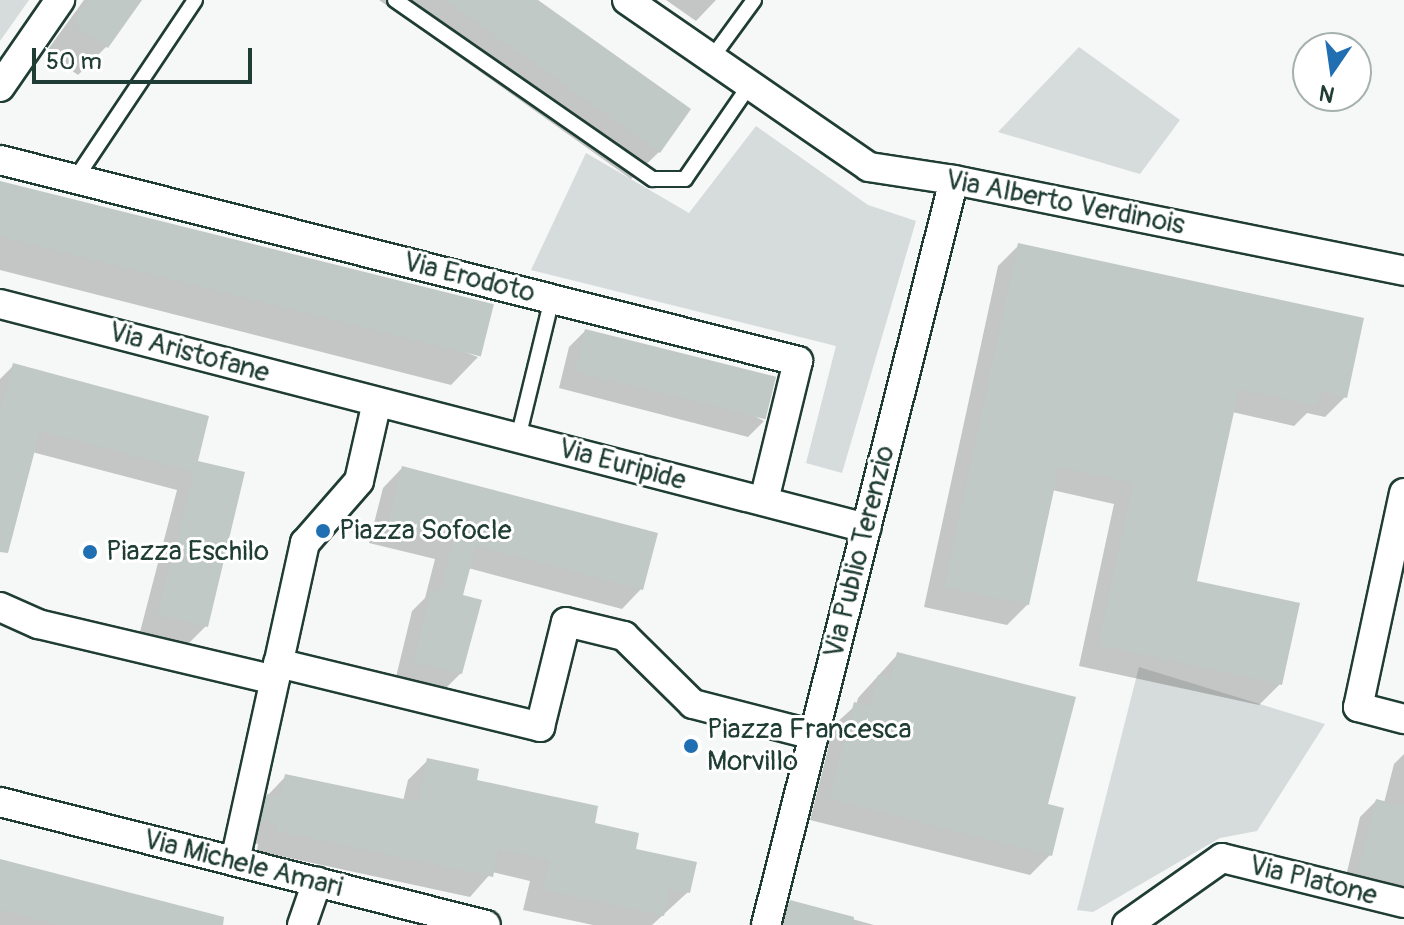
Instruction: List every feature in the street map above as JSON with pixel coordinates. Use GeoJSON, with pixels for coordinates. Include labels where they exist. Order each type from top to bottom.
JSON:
{"type":"FeatureCollection","features":[{"type":"Feature","properties":{"kind":"street"},"geometry":{"type":"LineString","coordinates":[[0,87],[60,0]]}},
{"type":"Feature","properties":{"kind":"street","name":"Via Alberto Verdinois"},"geometry":{"type":"LineString","coordinates":[[627,0],[869,167],[954,180],[1404,271]]}},
{"type":"Feature","properties":{"kind":"street","name":"Via Erodoto"},"geometry":{"type":"LineString","coordinates":[[0,160],[798,361],[764,501]]}},
{"type":"Feature","properties":{"kind":"street","name":"Via Publio Terenzio"},"geometry":{"type":"LineString","coordinates":[[766,925],[954,180]]}},
{"type":"Feature","properties":{"kind":"street","name":"Via Aristofane"},"geometry":{"type":"LineString","coordinates":[[0,304],[377,402]]}},
{"type":"Feature","properties":{"kind":"street"},"geometry":{"type":"LineString","coordinates":[[235,861],[305,543],[359,481],[377,402]]}},
{"type":"Feature","properties":{"kind":"street","name":"Via Euripide"},"geometry":{"type":"LineString","coordinates":[[377,402],[866,528]]}},
{"type":"Feature","properties":{"kind":"street"},"geometry":{"type":"LineString","coordinates":[[1404,493],[1358,707],[1404,719]]}},
{"type":"Feature","properties":{"kind":"street"},"geometry":{"type":"LineString","coordinates":[[0,607],[38,624],[540,727],[566,622],[624,636],[693,704],[814,735]]}},
{"type":"Feature","properties":{"kind":"street","name":"Via Michele Amari"},"geometry":{"type":"LineString","coordinates":[[0,802],[486,925]]}},
{"type":"Feature","properties":{"kind":"street","name":"Via Platone"},"geometry":{"type":"LineString","coordinates":[[1127,925],[1222,858],[1404,903]]}},
{"type":"Feature","properties":{"kind":"street"},"geometry":{"type":"LineString","coordinates":[[302,925],[317,882]]}},
{"type":"Feature","properties":{"kind":"lane"},"geometry":{"type":"LineString","coordinates":[[76,178],[195,0]]}},
{"type":"Feature","properties":{"kind":"lane"},"geometry":{"type":"LineString","coordinates":[[395,0],[653,179],[685,179],[749,86]]}},
{"type":"Feature","properties":{"kind":"lane"},"geometry":{"type":"LineString","coordinates":[[711,59],[754,0]]}},
{"type":"Feature","properties":{"kind":"lane"},"geometry":{"type":"LineString","coordinates":[[518,438],[552,299]]}},
{"type":"Feature","properties":{"kind":"shaded area"},"geometry":{"type":"Polygon","coordinates":[[[0,0],[29,0],[0,41],[0,0]]]}},
{"type":"Feature","properties":{"kind":"shaded area"},"geometry":{"type":"Polygon","coordinates":[[[1079,47],[1180,120],[1140,174],[998,132],[1079,47]]]}},
{"type":"Feature","properties":{"kind":"shaded area"},"geometry":{"type":"Polygon","coordinates":[[[756,126],[868,205],[916,221],[842,473],[806,463],[836,346],[531,270],[586,153],[689,213],[756,126]]]}},
{"type":"Feature","properties":{"kind":"shaded area"},"geometry":{"type":"Polygon","coordinates":[[[1139,667],[1325,724],[1257,831],[1220,838],[1093,912],[1077,910],[1139,667]]]}},
{"type":"Feature","properties":{"kind":"building"},"geometry":{"type":"Polygon","coordinates":[[[89,0],[142,0],[108,48],[72,23],[89,0]]]}},
{"type":"Feature","properties":{"kind":"building"},"geometry":{"type":"Polygon","coordinates":[[[445,0],[538,0],[691,109],[660,153],[445,0]]]}},
{"type":"Feature","properties":{"kind":"building"},"geometry":{"type":"Polygon","coordinates":[[[0,181],[494,304],[481,357],[0,237],[0,181]]]}},
{"type":"Feature","properties":{"kind":"building"},"geometry":{"type":"Polygon","coordinates":[[[1018,243],[1364,318],[1347,398],[1320,391],[1317,406],[1239,389],[1197,581],[1300,603],[1282,685],[1098,645],[1133,483],[1059,467],[1029,605],[944,587],[1018,243]]]}},
{"type":"Feature","properties":{"kind":"building"},"geometry":{"type":"Polygon","coordinates":[[[585,329],[776,377],[766,419],[574,372],[585,329]]]}},
{"type":"Feature","properties":{"kind":"building"},"geometry":{"type":"Polygon","coordinates":[[[13,363],[209,416],[198,461],[245,472],[208,627],[157,614],[194,472],[40,431],[8,553],[0,552],[0,411],[13,363]]]}},
{"type":"Feature","properties":{"kind":"building"},"geometry":{"type":"Polygon","coordinates":[[[402,466],[658,533],[643,590],[476,546],[463,595],[482,600],[462,674],[413,662],[431,589],[440,592],[453,540],[388,524],[402,466]]]}},
{"type":"Feature","properties":{"kind":"building"},"geometry":{"type":"Polygon","coordinates":[[[897,652],[1076,697],[1048,804],[1064,808],[1052,856],[829,799],[854,702],[870,706],[878,675],[891,678],[897,652]]]}},
{"type":"Feature","properties":{"kind":"building"},"geometry":{"type":"Polygon","coordinates":[[[427,758],[479,769],[477,780],[598,806],[595,823],[639,833],[636,849],[697,862],[690,893],[670,889],[664,916],[543,890],[549,860],[499,850],[493,877],[276,831],[278,824],[261,820],[267,794],[280,797],[285,774],[418,802],[427,758]]]}},
{"type":"Feature","properties":{"kind":"building"},"geometry":{"type":"Polygon","coordinates":[[[1376,799],[1404,806],[1404,884],[1357,873],[1376,799]]]}},
{"type":"Feature","properties":{"kind":"building"},"geometry":{"type":"Polygon","coordinates":[[[0,859],[224,917],[223,925],[57,925],[0,910],[0,859]]]}},
{"type":"Feature","properties":{"kind":"building"},"geometry":{"type":"Polygon","coordinates":[[[790,900],[854,917],[853,925],[784,925],[790,900]]]}},
{"type":"Feature","properties":{"kind":"place","name":"Piazza Sofocle"},"geometry":{"type":"Point","coordinates":[323,531]}},
{"type":"Feature","properties":{"kind":"place","name":"Piazza Eschilo"},"geometry":{"type":"Point","coordinates":[90,552]}},
{"type":"Feature","properties":{"kind":"place","name":"Piazza Francesca Morvillo"},"geometry":{"type":"Point","coordinates":[691,746]}}]}
